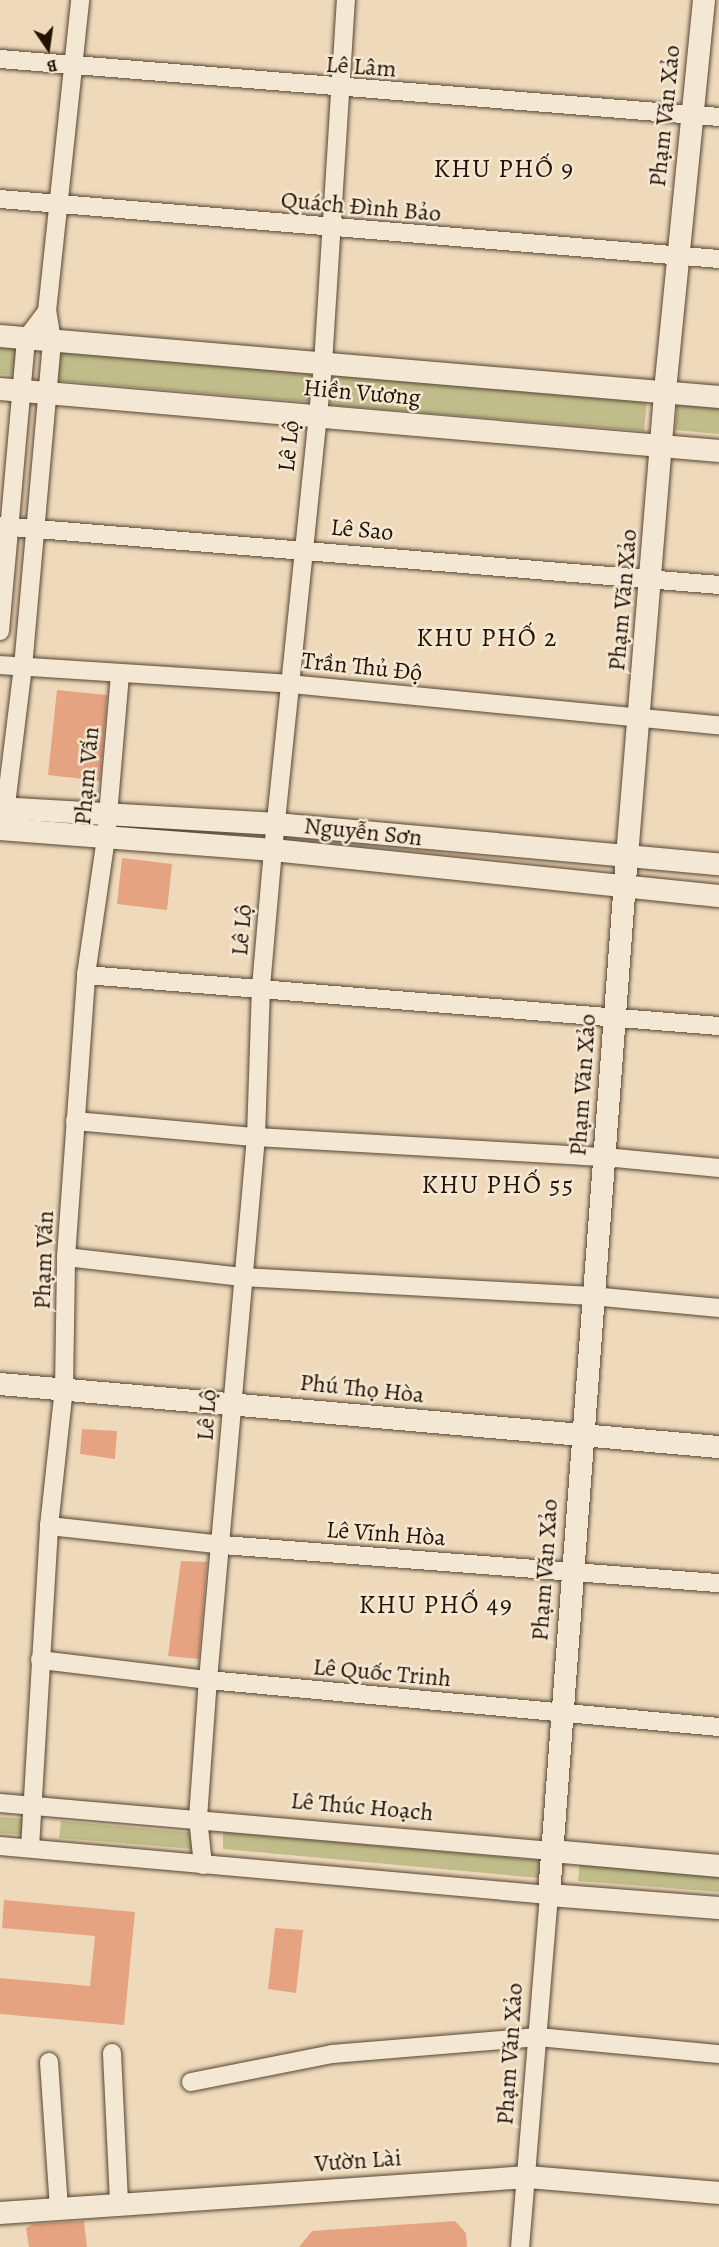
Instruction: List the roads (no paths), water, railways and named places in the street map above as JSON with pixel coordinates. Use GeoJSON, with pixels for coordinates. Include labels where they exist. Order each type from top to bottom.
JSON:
{"type":"FeatureCollection","features":[{"type":"Feature","properties":{"kind":"street"},"geometry":{"type":"LineString","coordinates":[[2,822],[22,667],[45,394],[52,341],[47,311],[80,0]]}},
{"type":"Feature","properties":{"kind":"street","name":"Lê Lộ"},"geometry":{"type":"LineString","coordinates":[[203,1865],[198,1818],[208,1680],[223,1545],[231,1403],[256,1137],[261,987],[316,416],[323,364],[346,0]]}},
{"type":"Feature","properties":{"kind":"street","name":"Phạm Văn Xảo"},"geometry":{"type":"LineString","coordinates":[[520,2247],[528,2177],[624,888],[652,580],[665,394],[704,0]]}},
{"type":"Feature","properties":{"kind":"street","name":"Lê Lâm"},"geometry":{"type":"LineString","coordinates":[[0,59],[340,90],[719,117]]}},
{"type":"Feature","properties":{"kind":"street","name":"Quách Đình Bảo"},"geometry":{"type":"LineString","coordinates":[[0,199],[331,229],[719,259]]}},
{"type":"Feature","properties":{"kind":"street"},"geometry":{"type":"LineString","coordinates":[[0,631],[10,390],[26,339],[47,311]]}},
{"type":"Feature","properties":{"kind":"street","name":"Hiền Vương"},"geometry":{"type":"LineString","coordinates":[[0,336],[719,397]]}},
{"type":"Feature","properties":{"kind":"street","name":"Hiền Vương"},"geometry":{"type":"LineString","coordinates":[[10,390],[719,451]]}},
{"type":"Feature","properties":{"kind":"street","name":"Lê Sao"},"geometry":{"type":"LineString","coordinates":[[4,526],[719,585]]}},
{"type":"Feature","properties":{"kind":"street","name":"Trần Thủ Độ"},"geometry":{"type":"LineString","coordinates":[[0,665],[120,676],[290,684],[719,725]]}},
{"type":"Feature","properties":{"kind":"street","name":"Phạm Vấn"},"geometry":{"type":"LineString","coordinates":[[30,1848],[49,1526],[63,1389],[66,1257],[86,975],[106,838],[120,676]]}},
{"type":"Feature","properties":{"kind":"street","name":"Nguyễn Sơn"},"geometry":{"type":"LineString","coordinates":[[2,822],[107,814],[276,824],[719,864]]}},
{"type":"Feature","properties":{"kind":"street","name":"Nguyễn Sơn"},"geometry":{"type":"LineString","coordinates":[[2,822],[106,838],[273,850],[719,896]]}},
{"type":"Feature","properties":{"kind":"street"},"geometry":{"type":"LineString","coordinates":[[86,975],[261,987],[719,1026]]}},
{"type":"Feature","properties":{"kind":"street"},"geometry":{"type":"LineString","coordinates":[[75,1121],[256,1137],[605,1157],[719,1168]]}},
{"type":"Feature","properties":{"kind":"street"},"geometry":{"type":"LineString","coordinates":[[66,1257],[242,1277],[592,1296],[719,1308]]}},
{"type":"Feature","properties":{"kind":"street","name":"Phú Thọ Hòa"},"geometry":{"type":"LineString","coordinates":[[0,1384],[719,1448]]}},
{"type":"Feature","properties":{"kind":"street","name":"Lê Vĩnh Hòa"},"geometry":{"type":"LineString","coordinates":[[49,1526],[223,1545],[719,1583]]}},
{"type":"Feature","properties":{"kind":"street","name":"Lê Quốc Trinh"},"geometry":{"type":"LineString","coordinates":[[40,1660],[208,1680],[719,1727]]}},
{"type":"Feature","properties":{"kind":"street","name":"Lê Thúc Hoạch"},"geometry":{"type":"LineString","coordinates":[[0,1803],[198,1818],[719,1866]]}},
{"type":"Feature","properties":{"kind":"street"},"geometry":{"type":"LineString","coordinates":[[0,1846],[719,1908]]}},
{"type":"Feature","properties":{"kind":"street"},"geometry":{"type":"LineString","coordinates":[[191,2082],[332,2054],[538,2037],[719,2054]]}},
{"type":"Feature","properties":{"kind":"street"},"geometry":{"type":"LineString","coordinates":[[112,2053],[119,2203]]}},
{"type":"Feature","properties":{"kind":"street"},"geometry":{"type":"LineString","coordinates":[[49,2062],[59,2207]]}},
{"type":"Feature","properties":{"kind":"street","name":"Vườn Lài"},"geometry":{"type":"LineString","coordinates":[[0,2213],[59,2207],[528,2177],[719,2193]]}},
{"type":"Feature","properties":{"kind":"district","name":"KHU PHỐ 9"},"geometry":{"type":"Point","coordinates":[504,169]}},
{"type":"Feature","properties":{"kind":"district","name":"KHU PHỐ 2"},"geometry":{"type":"Point","coordinates":[487,638]}},
{"type":"Feature","properties":{"kind":"district","name":"KHU PHỐ 55"},"geometry":{"type":"Point","coordinates":[498,1185]}},
{"type":"Feature","properties":{"kind":"district","name":"KHU PHỐ 49"},"geometry":{"type":"Point","coordinates":[436,1605]}}]}
